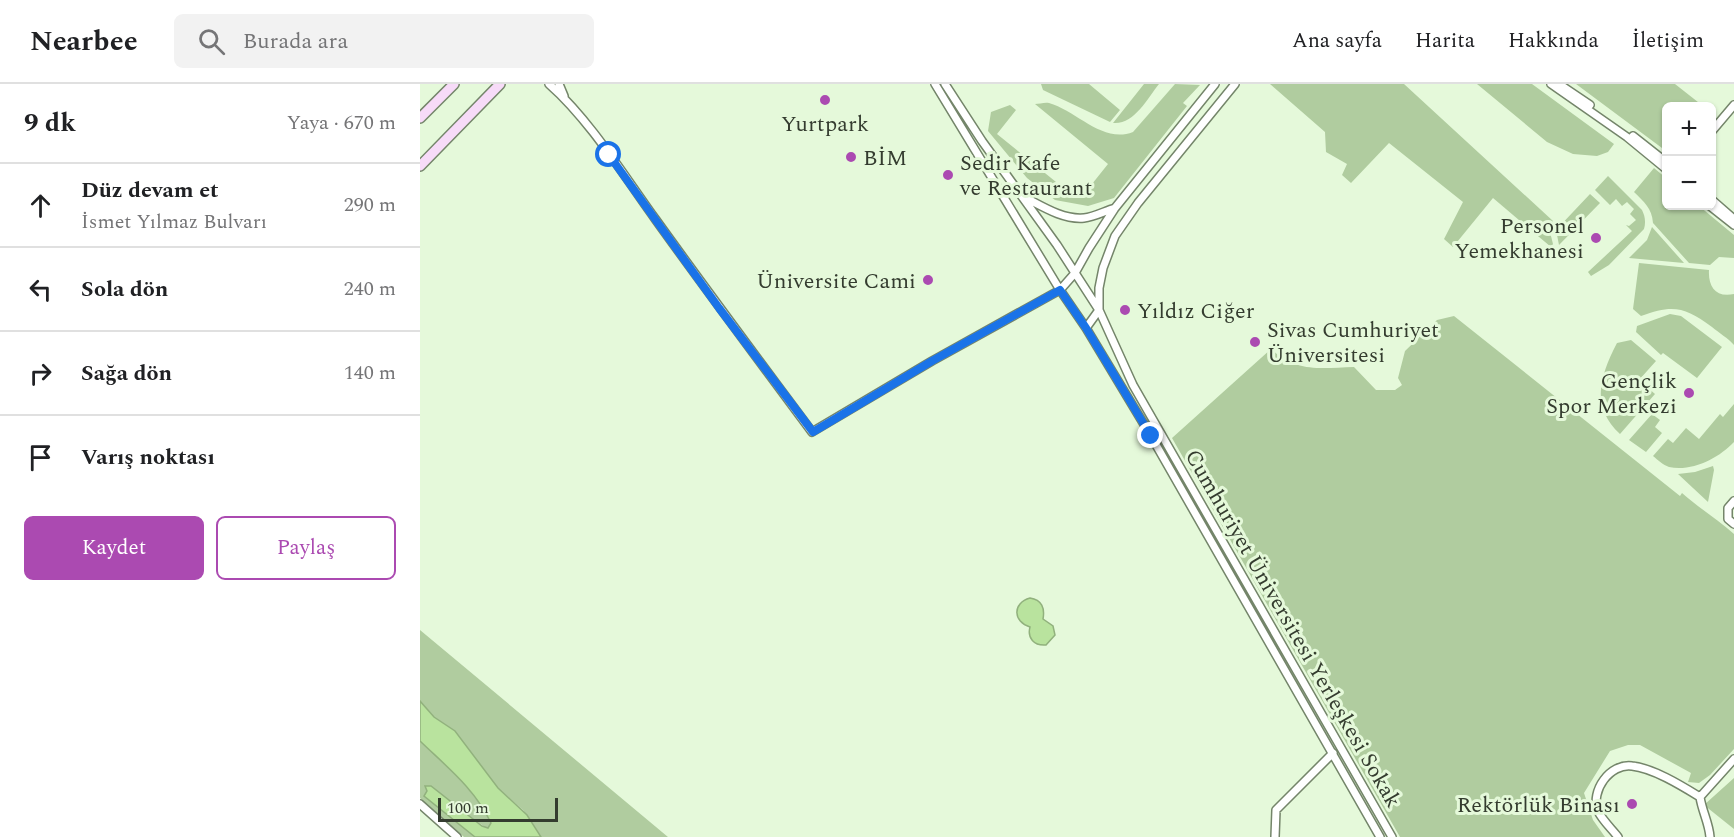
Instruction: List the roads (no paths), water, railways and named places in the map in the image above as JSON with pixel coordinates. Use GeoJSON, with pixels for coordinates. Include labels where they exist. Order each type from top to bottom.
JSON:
{"type":"FeatureCollection","features":[{"type":"Feature","properties":{"kind":"street"},"geometry":{"type":"LineString","coordinates":[[420,118],[454,84]]}},
{"type":"Feature","properties":{"kind":"street"},"geometry":{"type":"LineString","coordinates":[[420,166],[500,84]]}},
{"type":"Feature","properties":{"kind":"street"},"geometry":{"type":"LineString","coordinates":[[549,84],[565,98],[813,432],[932,361],[1060,290],[1075,273],[1115,208],[1215,84]]}},
{"type":"Feature","properties":{"kind":"street"},"geometry":{"type":"LineString","coordinates":[[559,84],[565,98]]}},
{"type":"Feature","properties":{"kind":"street","name":"Cumhuriyet Üniversitesi Yerleşkesi Sokak"},"geometry":{"type":"LineString","coordinates":[[935,84],[1151,436],[1380,837]]}},
{"type":"Feature","properties":{"kind":"street","name":"Cumhuriyet Üniversitesi Yerleşkesi Sokak"},"geometry":{"type":"LineString","coordinates":[[945,84],[1099,310],[1133,386],[1392,837]]}},
{"type":"Feature","properties":{"kind":"street","name":"Cumhuriyet Üniversitesi Yerleşkesi Sokak"},"geometry":{"type":"LineString","coordinates":[[1099,310],[1101,278],[1115,236],[1138,203],[1235,84]]}},
{"type":"Feature","properties":{"kind":"street"},"geometry":{"type":"LineString","coordinates":[[1551,84],[1627,137],[1662,166]]}},
{"type":"Feature","properties":{"kind":"street"},"geometry":{"type":"LineString","coordinates":[[1559,84],[1662,159]]}},
{"type":"Feature","properties":{"kind":"street"},"geometry":{"type":"LineString","coordinates":[[1716,126],[1734,105]]}},
{"type":"Feature","properties":{"kind":"street","name":"Cumhuriyet Üniversitesi Yerleşkesi Sokak"},"geometry":{"type":"LineString","coordinates":[[1020,194],[1046,209],[1066,216],[1083,218],[1115,208]]}},
{"type":"Feature","properties":{"kind":"street"},"geometry":{"type":"LineString","coordinates":[[1716,203],[1734,219]]}},
{"type":"Feature","properties":{"kind":"street"},"geometry":{"type":"LineString","coordinates":[[1715,210],[1734,225]]}},
{"type":"Feature","properties":{"kind":"street"},"geometry":{"type":"LineString","coordinates":[[1086,328],[1099,310]]}},
{"type":"Feature","properties":{"kind":"street"},"geometry":{"type":"LineString","coordinates":[[1734,501],[1728,508],[1728,519],[1734,524]]}},
{"type":"Feature","properties":{"kind":"street"},"geometry":{"type":"LineString","coordinates":[[1275,837],[1276,810],[1333,753]]}},
{"type":"Feature","properties":{"kind":"street"},"geometry":{"type":"LineString","coordinates":[[1700,796],[1734,759]]}},
{"type":"Feature","properties":{"kind":"street"},"geometry":{"type":"LineString","coordinates":[[1618,837],[1598,812],[1595,796],[1608,774],[1630,765],[1654,773],[1700,796]]}},
{"type":"Feature","properties":{"kind":"street"},"geometry":{"type":"LineString","coordinates":[[1700,796],[1702,811],[1710,829],[1710,837]]}},
{"type":"Feature","properties":{"kind":"street"},"geometry":{"type":"LineString","coordinates":[[420,804],[457,837]]}},
{"type":"Feature","properties":{"kind":"place","name":"Yurtpark"},"geometry":{"type":"Point","coordinates":[825,100]}},
{"type":"Feature","properties":{"kind":"place","name":"BİM"},"geometry":{"type":"Point","coordinates":[851,157]}},
{"type":"Feature","properties":{"kind":"place","name":"Sedir Kafe ve Restaurant"},"geometry":{"type":"Point","coordinates":[948,175]}},
{"type":"Feature","properties":{"kind":"place","name":"Personel Yemekhanesi"},"geometry":{"type":"Point","coordinates":[1596,238]}},
{"type":"Feature","properties":{"kind":"place","name":"Üniversite Cami"},"geometry":{"type":"Point","coordinates":[928,280]}},
{"type":"Feature","properties":{"kind":"place","name":"Yıldız Ciğer"},"geometry":{"type":"Point","coordinates":[1125,310]}},
{"type":"Feature","properties":{"kind":"place","name":"Sivas Cumhuriyet Üniversitesi"},"geometry":{"type":"Point","coordinates":[1255,342]}},
{"type":"Feature","properties":{"kind":"place","name":"Gençlik Spor Merkezi"},"geometry":{"type":"Point","coordinates":[1689,393]}},
{"type":"Feature","properties":{"kind":"place","name":"Rektörlük Binası"},"geometry":{"type":"Point","coordinates":[1632,804]}}]}
